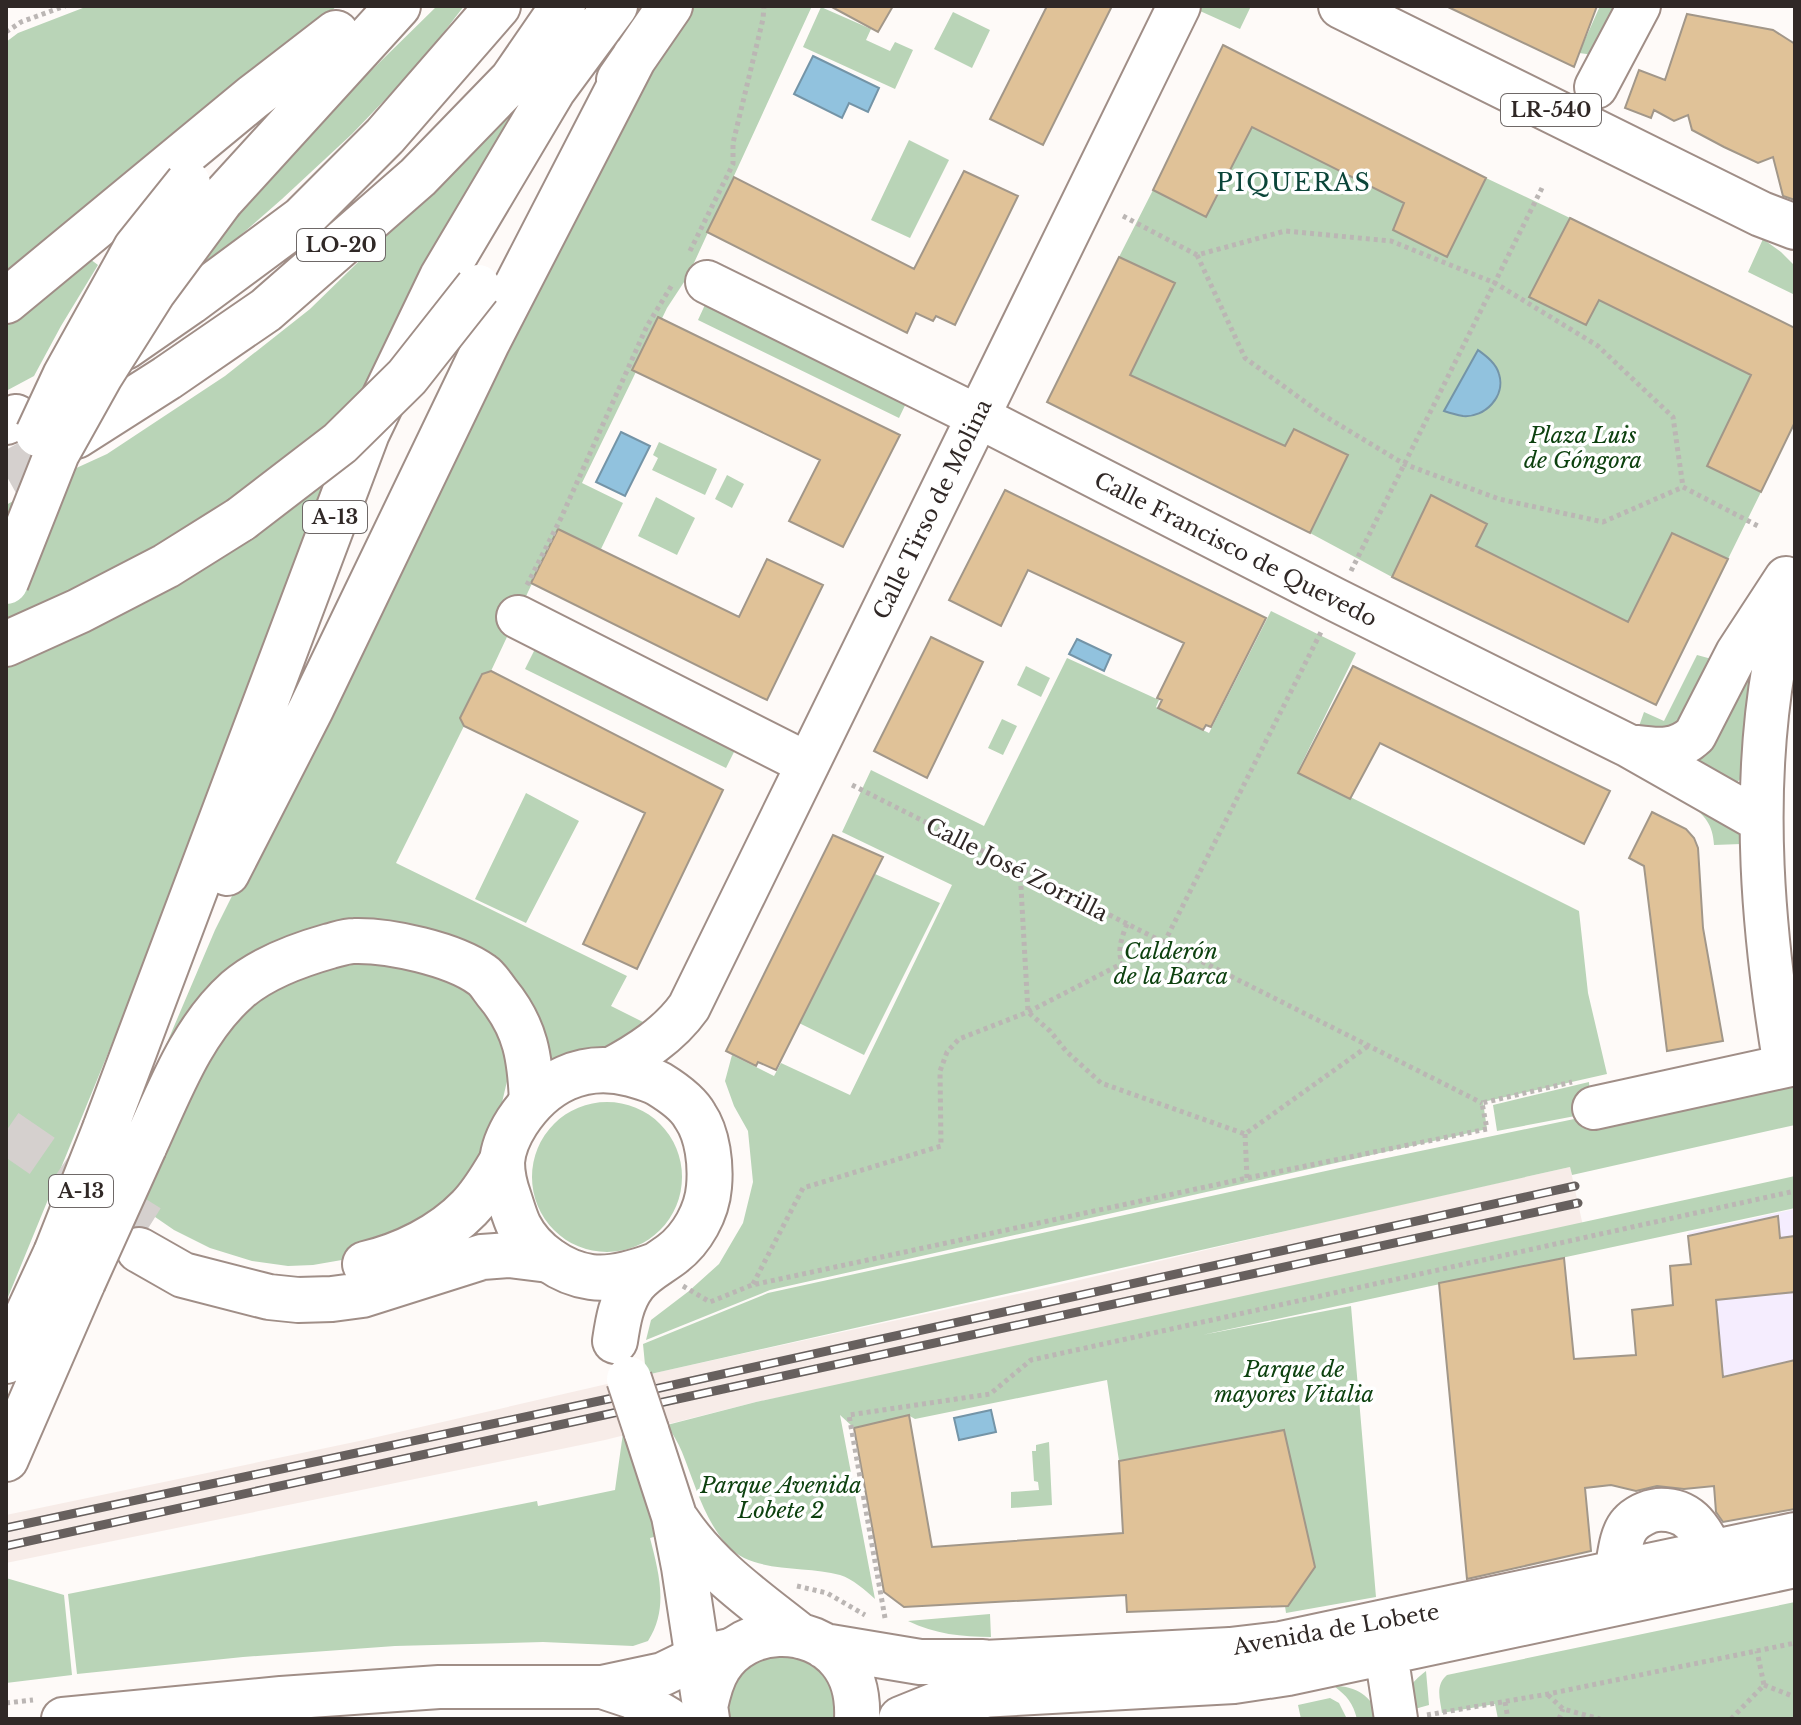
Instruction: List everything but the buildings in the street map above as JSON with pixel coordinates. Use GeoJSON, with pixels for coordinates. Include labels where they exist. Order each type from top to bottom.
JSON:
{"type":"FeatureCollection","features":[{"type":"Feature","properties":{"kind":"main road"},"geometry":{"type":"LineString","coordinates":[[6,517],[27,457],[65,376],[136,248],[204,192],[398,6]]}},
{"type":"Feature","properties":{"kind":"main road","name":"LO-20"},"geometry":{"type":"LineString","coordinates":[[125,347],[302,219],[385,136],[498,6]]}},
{"type":"Feature","properties":{"kind":"main road","name":"LO-20"},"geometry":{"type":"LineString","coordinates":[[76,436],[266,310],[418,177],[512,80],[563,6]]}},
{"type":"Feature","properties":{"kind":"main road","name":"A-13"},"geometry":{"type":"LineString","coordinates":[[6,1361],[69,1268],[125,1138],[130,1064],[367,433],[442,277],[553,90],[615,6]]}},
{"type":"Feature","properties":{"kind":"main road"},"geometry":{"type":"LineString","coordinates":[[6,644],[166,566],[241,519],[340,443],[407,377],[478,287],[670,6]]}},
{"type":"Feature","properties":{"kind":"main road","name":"LR-540"},"geometry":{"type":"LineString","coordinates":[[1341,6],[1784,227]]}},
{"type":"Feature","properties":{"kind":"main road"},"geometry":{"type":"LineString","coordinates":[[6,582],[57,453],[153,292],[204,192],[223,146],[349,20]]}},
{"type":"Feature","properties":{"kind":"main road"},"geometry":{"type":"LineString","coordinates":[[6,301],[349,20]]}},
{"type":"Feature","properties":{"kind":"main road"},"geometry":{"type":"LineString","coordinates":[[130,1064],[311,709],[487,343],[635,56]]}},
{"type":"Feature","properties":{"kind":"main road"},"geometry":{"type":"LineString","coordinates":[[125,1138],[182,1067],[208,1021],[238,989],[298,955],[351,941],[401,944],[450,959],[483,976],[520,1027],[528,1052],[532,1101]]}},
{"type":"Feature","properties":{"kind":"main road","name":"Calle Tirso de Molina"},"geometry":{"type":"LineString","coordinates":[[622,1360],[618,1316],[630,1291],[644,1273],[656,1265],[675,1252],[690,1236],[702,1215],[709,1189],[704,1136],[695,1115],[670,1090],[651,1079],[609,1070],[589,1070],[567,1076],[532,1101],[514,1128],[502,1161],[471,1207],[446,1229],[381,1260],[304,1274],[265,1274],[212,1259],[178,1245],[144,1239],[183,1275],[269,1297],[298,1300],[362,1295],[482,1257],[510,1255],[560,1266],[593,1278],[632,1273],[656,1265]]}},
{"type":"Feature","properties":{"kind":"main road"},"geometry":{"type":"LineString","coordinates":[[502,1161],[505,1186],[520,1228],[593,1302],[622,1360],[717,1653],[694,1715]]}},
{"type":"Feature","properties":{"kind":"main road"},"geometry":{"type":"LineString","coordinates":[[6,1459],[69,1268]]}},
{"type":"Feature","properties":{"kind":"main road"},"geometry":{"type":"LineString","coordinates":[[674,1516],[691,1543],[727,1578],[841,1660],[852,1680],[858,1701],[857,1719]]}},
{"type":"Feature","properties":{"kind":"main road","name":"Avenida de Lobete"},"geometry":{"type":"LineString","coordinates":[[717,1653],[778,1633],[920,1662],[982,1679]]}},
{"type":"Feature","properties":{"kind":"main road","name":"Avenida de Lobete"},"geometry":{"type":"LineString","coordinates":[[901,1719],[948,1700],[982,1679]]}},
{"type":"Feature","properties":{"kind":"street"},"geometry":{"type":"LineString","coordinates":[[1596,87],[1639,6]]}},
{"type":"Feature","properties":{"kind":"street","name":"Calle Tirso de Molina"},"geometry":{"type":"LineString","coordinates":[[681,1101],[677,1056],[689,1007],[1177,7]]}},
{"type":"Feature","properties":{"kind":"street","name":"Calle Francisco de Quevedo"},"geometry":{"type":"LineString","coordinates":[[691,271],[1629,746],[1761,821]]}},
{"type":"Feature","properties":{"kind":"street"},"geometry":{"type":"LineString","coordinates":[[1629,746],[1670,750],[1687,743],[1695,735],[1737,653],[1795,563]]}},
{"type":"Feature","properties":{"kind":"street"},"geometry":{"type":"LineString","coordinates":[[1594,1108],[1790,1065],[1763,897],[1761,821],[1770,693],[1775,661],[1795,589]]}},
{"type":"Feature","properties":{"kind":"street"},"geometry":{"type":"LineString","coordinates":[[518,617],[808,764]]}},
{"type":"Feature","properties":{"kind":"street","name":"Calle Tirso de Molina"},"geometry":{"type":"LineString","coordinates":[[609,1070],[652,1043],[679,1021],[689,1007]]}},
{"type":"Feature","properties":{"kind":"street","name":"Avenida de Lobete"},"geometry":{"type":"LineString","coordinates":[[982,1679],[1281,1643],[1795,1534]]}},
{"type":"Feature","properties":{"kind":"street","name":"Avenida de Lobete"},"geometry":{"type":"LineString","coordinates":[[982,1679],[1237,1698],[1288,1674],[1795,1566]]}},
{"type":"Feature","properties":{"kind":"street"},"geometry":{"type":"LineString","coordinates":[[63,1719],[281,1698],[439,1687],[602,1687],[663,1674],[717,1653]]}},
{"type":"Feature","properties":{"kind":"street"},"geometry":{"type":"LineString","coordinates":[[1386,1653],[1406,1718]]}},
{"type":"Feature","properties":{"kind":"street"},"geometry":{"type":"LineString","coordinates":[[602,1687],[694,1715]]}},
{"type":"Feature","properties":{"kind":"path"},"geometry":{"type":"LineString","coordinates":[[6,32],[21,22],[65,6]]}},
{"type":"Feature","properties":{"kind":"path"},"geometry":{"type":"LineString","coordinates":[[518,617],[512,614],[561,518],[647,326],[691,271],[733,164],[733,143],[764,6]]}},
{"type":"Feature","properties":{"kind":"path"},"geometry":{"type":"LineString","coordinates":[[1164,943],[1542,188]]}},
{"type":"Feature","properties":{"kind":"path"},"geometry":{"type":"LineString","coordinates":[[1123,216],[1197,255],[1245,358],[1323,415],[1404,464],[1499,499],[1603,522],[1683,487]]}},
{"type":"Feature","properties":{"kind":"path"},"geometry":{"type":"LineString","coordinates":[[1197,255],[1285,231],[1391,241],[1495,283],[1598,346],[1673,417],[1683,487]]}},
{"type":"Feature","properties":{"kind":"path"},"geometry":{"type":"LineString","coordinates":[[1683,487],[1758,526]]}},
{"type":"Feature","properties":{"kind":"path","name":"Calle José Zorrilla"},"geometry":{"type":"LineString","coordinates":[[852,785],[1482,1103]]}},
{"type":"Feature","properties":{"kind":"path"},"geometry":{"type":"LineString","coordinates":[[1020,870],[1028,1012],[1101,1083],[1245,1134]]}},
{"type":"Feature","properties":{"kind":"path"},"geometry":{"type":"LineString","coordinates":[[1127,924],[1120,955],[1130,974],[1139,979],[1151,983],[1172,979],[1181,972],[1190,956]]}},
{"type":"Feature","properties":{"kind":"path"},"geometry":{"type":"LineString","coordinates":[[752,1285],[803,1188],[941,1146],[940,1071],[947,1052],[959,1039],[1028,1012],[1123,963]]}},
{"type":"Feature","properties":{"kind":"path"},"geometry":{"type":"LineString","coordinates":[[1245,1134],[1368,1046]]}},
{"type":"Feature","properties":{"kind":"path"},"geometry":{"type":"LineString","coordinates":[[656,1265],[689,1291],[710,1302],[752,1285],[1487,1129]]}},
{"type":"Feature","properties":{"kind":"path"},"geometry":{"type":"LineString","coordinates":[[1245,1134],[1247,1178]]}},
{"type":"Feature","properties":{"kind":"path"},"geometry":{"type":"LineString","coordinates":[[885,1618],[849,1415],[990,1394],[1031,1360],[1795,1191]]}},
{"type":"Feature","properties":{"kind":"path"},"geometry":{"type":"LineString","coordinates":[[1406,1718],[1548,1694],[1795,1643]]}},
{"type":"Feature","properties":{"kind":"path"},"geometry":{"type":"LineString","coordinates":[[1757,1651],[1764,1685]]}},
{"type":"Feature","properties":{"kind":"path"},"geometry":{"type":"LineString","coordinates":[[1764,1685],[1795,1697]]}},
{"type":"Feature","properties":{"kind":"path"},"geometry":{"type":"LineString","coordinates":[[1731,1719],[1764,1685]]}},
{"type":"Feature","properties":{"kind":"path"},"geometry":{"type":"LineString","coordinates":[[1548,1694],[1563,1709],[1600,1719]]}},
{"type":"Feature","properties":{"kind":"path"},"geometry":{"type":"LineString","coordinates":[[1505,1702],[1508,1719]]}},
{"type":"Feature","properties":{"kind":"path"},"geometry":{"type":"LineString","coordinates":[[1559,1719],[1563,1709]]}},
{"type":"Feature","properties":{"kind":"shaded area"},"geometry":{"type":"Polygon","coordinates":[[[1570,1167],[1585,1235],[756,1402],[605,1440],[6,1563],[6,1515],[364,1440],[1570,1167]]]}},
{"type":"Feature","properties":{"kind":"shaded area"},"geometry":{"type":"Polygon","coordinates":[[[1795,1209],[1795,1508],[1717,1524],[1688,1233],[1795,1209]]]}},
{"type":"Feature","properties":{"kind":"green space"},"geometry":{"type":"Polygon","coordinates":[[[88,6],[337,6],[178,142],[6,281],[6,42],[18,33],[88,6]]]}},
{"type":"Feature","properties":{"kind":"green space"},"geometry":{"type":"Polygon","coordinates":[[[437,6],[464,6],[421,62],[352,134],[226,248],[170,287],[330,111],[437,6]]]}},
{"type":"Feature","properties":{"kind":"green space"},"geometry":{"type":"Polygon","coordinates":[[[695,6],[812,6],[688,276],[667,308],[582,483],[623,503],[601,549],[557,530],[491,671],[481,674],[460,718],[464,726],[396,863],[627,976],[611,1006],[651,1026],[635,1041],[551,1062],[530,1010],[355,931],[155,1071],[215,930],[606,149],[695,6]]]}},
{"type":"Feature","properties":{"kind":"green space"},"geometry":{"type":"Polygon","coordinates":[[[1202,6],[1251,6],[1240,29],[1200,11],[1202,6]]]}},
{"type":"Feature","properties":{"kind":"green space"},"geometry":{"type":"Polygon","coordinates":[[[1600,6],[1633,6],[1594,55],[1579,53],[1600,6]]]}},
{"type":"Feature","properties":{"kind":"green space"},"geometry":{"type":"Polygon","coordinates":[[[821,7],[871,29],[866,40],[890,51],[895,42],[913,50],[895,89],[803,47],[821,7]]]}},
{"type":"Feature","properties":{"kind":"green space"},"geometry":{"type":"Polygon","coordinates":[[[953,12],[990,30],[972,68],[934,49],[953,12]]]}},
{"type":"Feature","properties":{"kind":"green space"},"geometry":{"type":"Polygon","coordinates":[[[572,40],[370,382],[292,461],[77,601],[6,630],[6,505],[107,454],[225,376],[310,309],[389,232],[572,40]]]}},
{"type":"Feature","properties":{"kind":"green space","name":"Plaza Luis de Góngora"},"geometry":{"type":"Polygon","coordinates":[[[1252,127],[1404,203],[1393,230],[1447,256],[1486,178],[1570,218],[1530,296],[1599,300],[1751,375],[1707,466],[1761,492],[1728,559],[1672,533],[1628,622],[1476,546],[1431,495],[1392,577],[1310,533],[1348,455],[1285,446],[1130,375],[1175,283],[1119,257],[1153,190],[1206,217],[1252,127]]]}},
{"type":"Feature","properties":{"kind":"green space"},"geometry":{"type":"Polygon","coordinates":[[[909,140],[949,160],[910,238],[871,220],[909,140]]]}},
{"type":"Feature","properties":{"kind":"green space"},"geometry":{"type":"Polygon","coordinates":[[[1763,239],[1795,266],[1795,295],[1748,272],[1763,239]]]}},
{"type":"Feature","properties":{"kind":"green space"},"geometry":{"type":"Polygon","coordinates":[[[86,256],[98,265],[34,376],[6,391],[6,319],[86,256]]]}},
{"type":"Feature","properties":{"kind":"green space"},"geometry":{"type":"Polygon","coordinates":[[[709,296],[910,395],[899,418],[698,320],[709,296]]]}},
{"type":"Feature","properties":{"kind":"green space"},"geometry":{"type":"Polygon","coordinates":[[[659,442],[717,469],[705,495],[652,470],[658,458],[653,455],[659,442]]]}},
{"type":"Feature","properties":{"kind":"green space"},"geometry":{"type":"Polygon","coordinates":[[[336,463],[179,880],[6,1302],[6,664],[336,463]]]}},
{"type":"Feature","properties":{"kind":"green space"},"geometry":{"type":"Polygon","coordinates":[[[727,475],[744,484],[732,508],[715,499],[727,475]]]}},
{"type":"Feature","properties":{"kind":"green space"},"geometry":{"type":"Polygon","coordinates":[[[656,497],[695,518],[677,555],[638,536],[656,497]]]}},
{"type":"Feature","properties":{"kind":"green space","name":"Calderón de la Barca"},"geometry":{"type":"Polygon","coordinates":[[[1271,611],[1356,653],[1298,771],[1579,911],[1588,993],[1607,1074],[1483,1102],[1487,1129],[770,1290],[646,1340],[651,1320],[719,1264],[743,1223],[753,1182],[748,1131],[725,1081],[732,1055],[774,1076],[781,1063],[850,1095],[952,885],[842,832],[871,770],[984,826],[1067,658],[1159,700],[1156,707],[1209,733],[1271,611]]]}},
{"type":"Feature","properties":{"kind":"green space"},"geometry":{"type":"Polygon","coordinates":[[[536,647],[737,746],[726,768],[525,669],[536,647]]]}},
{"type":"Feature","properties":{"kind":"green space"},"geometry":{"type":"Polygon","coordinates":[[[1697,655],[1719,661],[1676,733],[1638,729],[1644,712],[1664,721],[1697,655]]]}},
{"type":"Feature","properties":{"kind":"green space"},"geometry":{"type":"Polygon","coordinates":[[[1740,665],[1755,669],[1741,778],[1735,785],[1688,766],[1740,665]]]}},
{"type":"Feature","properties":{"kind":"green space"},"geometry":{"type":"Polygon","coordinates":[[[1026,666],[1050,678],[1041,697],[1017,685],[1026,666]]]}},
{"type":"Feature","properties":{"kind":"green space"},"geometry":{"type":"Polygon","coordinates":[[[1002,719],[1017,726],[1003,755],[988,748],[1002,719]]]}},
{"type":"Feature","properties":{"kind":"green space"},"geometry":{"type":"Polygon","coordinates":[[[526,793],[579,821],[526,923],[475,899],[526,793]]]}},
{"type":"Feature","properties":{"kind":"green space"},"geometry":{"type":"Polygon","coordinates":[[[1688,803],[1740,832],[1741,844],[1714,845],[1707,821],[1688,803]]]}},
{"type":"Feature","properties":{"kind":"green space"},"geometry":{"type":"Polygon","coordinates":[[[875,874],[940,903],[864,1055],[799,1023],[875,874]]]}},
{"type":"Feature","properties":{"kind":"green space"},"geometry":{"type":"Polygon","coordinates":[[[368,956],[466,985],[498,1025],[508,1059],[508,1077],[500,1111],[481,1160],[450,1204],[359,1257],[288,1266],[252,1261],[210,1248],[174,1230],[142,1208],[167,1131],[227,1025],[295,972],[368,956]]]}},
{"type":"Feature","properties":{"kind":"green space"},"geometry":{"type":"Polygon","coordinates":[[[1795,1073],[1795,1125],[1572,1175],[1570,1167],[646,1375],[643,1344],[768,1293],[1353,1165],[1795,1073]]]}},
{"type":"Feature","properties":{"kind":"green space"},"geometry":{"type":"Polygon","coordinates":[[[1589,1082],[1591,1113],[1497,1131],[1493,1105],[1589,1082]]]}},
{"type":"Feature","properties":{"kind":"green space"},"geometry":{"type":"Polygon","coordinates":[[[607,1102],[636,1108],[660,1124],[676,1148],[682,1177],[676,1206],[660,1230],[636,1246],[607,1252],[578,1246],[554,1230],[538,1206],[532,1177],[538,1148],[554,1124],[578,1108],[607,1102]]]}},
{"type":"Feature","properties":{"kind":"green space"},"geometry":{"type":"Polygon","coordinates":[[[1795,1176],[1795,1208],[1202,1335],[1351,1306],[1376,1597],[1286,1613],[1260,1435],[1119,1461],[1107,1380],[915,1419],[908,1415],[854,1428],[840,1415],[875,1599],[840,1575],[765,1565],[739,1555],[728,1546],[713,1525],[667,1425],[756,1402],[1795,1176]]]}},
{"type":"Feature","properties":{"kind":"green space"},"geometry":{"type":"Polygon","coordinates":[[[624,1426],[661,1535],[650,1538],[659,1578],[660,1604],[648,1641],[633,1646],[543,1642],[395,1646],[77,1674],[68,1594],[537,1501],[538,1506],[615,1490],[624,1426]]]}},
{"type":"Feature","properties":{"kind":"green space"},"geometry":{"type":"Polygon","coordinates":[[[1049,1442],[1052,1505],[1011,1508],[1011,1492],[1039,1490],[1038,1482],[1034,1481],[1032,1451],[1036,1451],[1036,1445],[1049,1442]]]}},
{"type":"Feature","properties":{"kind":"green space"},"geometry":{"type":"Polygon","coordinates":[[[6,1578],[64,1595],[72,1675],[6,1683],[6,1578]]]}},
{"type":"Feature","properties":{"kind":"green space"},"geometry":{"type":"Polygon","coordinates":[[[1795,1602],[1795,1719],[1498,1719],[1495,1704],[1442,1713],[1440,1688],[1447,1675],[1795,1602]]]}},
{"type":"Feature","properties":{"kind":"green space"},"geometry":{"type":"Polygon","coordinates":[[[990,1614],[991,1637],[949,1634],[908,1621],[990,1614]]]}},
{"type":"Feature","properties":{"kind":"green space"},"geometry":{"type":"Polygon","coordinates":[[[791,1654],[821,1671],[831,1685],[835,1719],[729,1719],[731,1690],[741,1673],[765,1657],[791,1654]]]}},
{"type":"Feature","properties":{"kind":"green space"},"geometry":{"type":"Polygon","coordinates":[[[1426,1671],[1429,1705],[1404,1712],[1409,1688],[1426,1671]]]}},
{"type":"Feature","properties":{"kind":"green space"},"geometry":{"type":"Polygon","coordinates":[[[1334,1686],[1362,1694],[1380,1716],[1357,1719],[1349,1700],[1334,1686]]]}},
{"type":"Feature","properties":{"kind":"green space"},"geometry":{"type":"Polygon","coordinates":[[[1330,1698],[1339,1703],[1347,1719],[1301,1719],[1298,1705],[1330,1698]]]}},
{"type":"Feature","properties":{"kind":"water"},"geometry":{"type":"Polygon","coordinates":[[[813,56],[879,88],[868,112],[849,103],[842,118],[794,94],[813,56]]]}},
{"type":"Feature","properties":{"kind":"water"},"geometry":{"type":"Polygon","coordinates":[[[1478,350],[1498,370],[1500,382],[1496,397],[1486,409],[1471,416],[1444,411],[1478,350]]]}},
{"type":"Feature","properties":{"kind":"water"},"geometry":{"type":"Polygon","coordinates":[[[621,432],[650,446],[625,496],[596,482],[621,432]]]}},
{"type":"Feature","properties":{"kind":"water"},"geometry":{"type":"Polygon","coordinates":[[[1077,639],[1111,655],[1104,671],[1069,654],[1077,639]]]}},
{"type":"Feature","properties":{"kind":"water"},"geometry":{"type":"Polygon","coordinates":[[[991,1410],[996,1432],[959,1440],[954,1418],[991,1410]]]}},
{"type":"Feature","properties":{"kind":"tunnel"},"geometry":{"type":"LineString","coordinates":[[6,475],[76,436]]}},
{"type":"Feature","properties":{"kind":"tunnel"},"geometry":{"type":"LineString","coordinates":[[6,1131],[149,1227]]}},
{"type":"Feature","properties":{"kind":"railway"},"geometry":{"type":"LineString","coordinates":[[655,1389],[1575,1186]]}},
{"type":"Feature","properties":{"kind":"railway"},"geometry":{"type":"LineString","coordinates":[[659,1403],[1578,1203]]}},
{"type":"Feature","properties":{"kind":"railway"},"geometry":{"type":"LineString","coordinates":[[6,1528],[613,1398]]}},
{"type":"Feature","properties":{"kind":"railway"},"geometry":{"type":"LineString","coordinates":[[6,1546],[618,1412]]}},
{"type":"Feature","properties":{"kind":"district","name":"PIQUERAS"},"geometry":{"type":"Point","coordinates":[1294,183]}},
{"type":"Feature","properties":{"kind":"park label","name":"Parque de mayores Vitalia"},"geometry":{"type":"Point","coordinates":[1294,1382]}},
{"type":"Feature","properties":{"kind":"park label","name":"Parque Avenida Lobete 2"},"geometry":{"type":"Point","coordinates":[781,1498]}}]}
